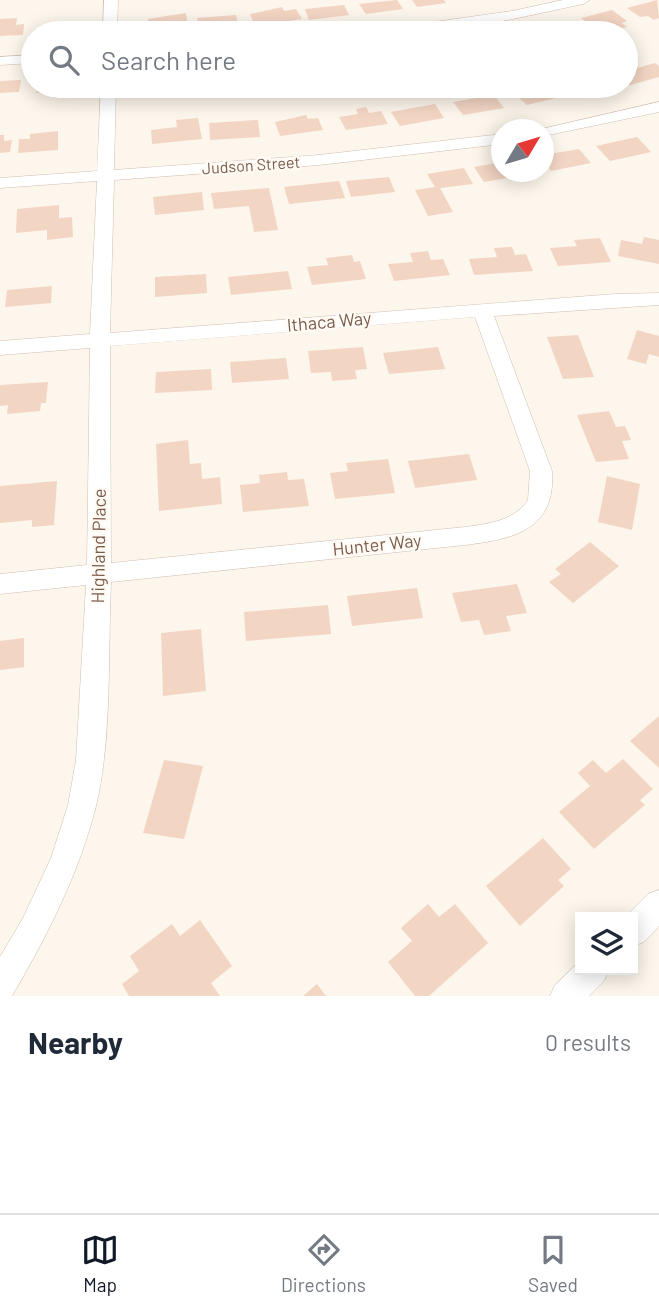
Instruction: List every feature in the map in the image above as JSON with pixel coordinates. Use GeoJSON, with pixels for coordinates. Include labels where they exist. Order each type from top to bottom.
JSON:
{"type":"FeatureCollection","features":[{"type":"Feature","properties":{"kind":"street"},"geometry":{"type":"LineString","coordinates":[[110,21],[111,0]]}},
{"type":"Feature","properties":{"kind":"street"},"geometry":{"type":"LineString","coordinates":[[470,21],[583,0]]}},
{"type":"Feature","properties":{"kind":"street"},"geometry":{"type":"LineString","coordinates":[[0,61],[21,60]]}},
{"type":"Feature","properties":{"kind":"street","name":"Highland Place"},"geometry":{"type":"LineString","coordinates":[[0,987],[34,929],[65,862],[82,805],[90,761],[99,573],[100,341],[108,98]]}},
{"type":"Feature","properties":{"kind":"street"},"geometry":{"type":"LineString","coordinates":[[554,129],[659,107]]}},
{"type":"Feature","properties":{"kind":"street","name":"Judson Street"},"geometry":{"type":"LineString","coordinates":[[0,183],[319,160],[491,140]]}},
{"type":"Feature","properties":{"kind":"street","name":"Ithaca Way"},"geometry":{"type":"LineString","coordinates":[[0,348],[615,300],[659,299]]}},
{"type":"Feature","properties":{"kind":"street","name":"Hunter Way"},"geometry":{"type":"LineString","coordinates":[[0,584],[465,536],[502,531],[523,521],[540,502],[544,490],[541,471],[482,310]]}},
{"type":"Feature","properties":{"kind":"street"},"geometry":{"type":"LineString","coordinates":[[638,926],[659,905]]}},
{"type":"Feature","properties":{"kind":"street"},"geometry":{"type":"LineString","coordinates":[[566,996],[588,975]]}},
{"type":"Feature","properties":{"kind":"building"},"geometry":{"type":"Polygon","coordinates":[[[397,0],[403,9],[366,14],[359,4],[397,0]]]}},
{"type":"Feature","properties":{"kind":"building"},"geometry":{"type":"Polygon","coordinates":[[[412,0],[444,0],[446,3],[417,7],[412,0]]]}},
{"type":"Feature","properties":{"kind":"building"},"geometry":{"type":"Polygon","coordinates":[[[657,0],[659,18],[654,20],[648,16],[640,17],[627,8],[657,0]]]}},
{"type":"Feature","properties":{"kind":"building"},"geometry":{"type":"Polygon","coordinates":[[[344,5],[349,15],[309,20],[305,9],[344,5]]]}},
{"type":"Feature","properties":{"kind":"building"},"geometry":{"type":"Polygon","coordinates":[[[282,7],[284,11],[296,9],[302,19],[253,21],[250,14],[282,7]]]}},
{"type":"Feature","properties":{"kind":"building"},"geometry":{"type":"Polygon","coordinates":[[[612,10],[627,21],[585,21],[581,18],[612,10]]]}},
{"type":"Feature","properties":{"kind":"building"},"geometry":{"type":"Polygon","coordinates":[[[186,13],[187,21],[148,21],[186,13]]]}},
{"type":"Feature","properties":{"kind":"building"},"geometry":{"type":"Polygon","coordinates":[[[236,15],[237,21],[198,21],[197,18],[236,15]]]}},
{"type":"Feature","properties":{"kind":"building"},"geometry":{"type":"Polygon","coordinates":[[[17,18],[16,25],[21,24],[21,35],[0,36],[0,19],[17,18]]]}},
{"type":"Feature","properties":{"kind":"building"},"geometry":{"type":"Polygon","coordinates":[[[655,63],[659,66],[659,77],[638,83],[638,68],[655,63]]]}},
{"type":"Feature","properties":{"kind":"building"},"geometry":{"type":"Polygon","coordinates":[[[21,80],[19,92],[0,93],[0,81],[21,80]]]}},
{"type":"Feature","properties":{"kind":"building"},"geometry":{"type":"Polygon","coordinates":[[[496,98],[504,108],[463,115],[453,102],[496,98]]]}},
{"type":"Feature","properties":{"kind":"building"},"geometry":{"type":"Polygon","coordinates":[[[519,98],[556,98],[527,105],[519,98]]]}},
{"type":"Feature","properties":{"kind":"building"},"geometry":{"type":"Polygon","coordinates":[[[435,104],[444,118],[400,126],[391,112],[435,104]]]}},
{"type":"Feature","properties":{"kind":"building"},"geometry":{"type":"Polygon","coordinates":[[[366,107],[369,113],[381,111],[388,124],[346,130],[339,117],[358,114],[356,109],[366,107]]]}},
{"type":"Feature","properties":{"kind":"building"},"geometry":{"type":"Polygon","coordinates":[[[306,115],[308,119],[318,118],[323,130],[280,136],[275,122],[306,115]]]}},
{"type":"Feature","properties":{"kind":"building"},"geometry":{"type":"Polygon","coordinates":[[[198,118],[202,139],[152,144],[151,130],[177,127],[176,120],[198,118]]]}},
{"type":"Feature","properties":{"kind":"building"},"geometry":{"type":"Polygon","coordinates":[[[258,120],[260,137],[210,140],[209,123],[258,120]]]}},
{"type":"Feature","properties":{"kind":"building"},"geometry":{"type":"Polygon","coordinates":[[[58,131],[58,150],[18,153],[19,139],[30,139],[30,134],[58,131]]]}},
{"type":"Feature","properties":{"kind":"building"},"geometry":{"type":"Polygon","coordinates":[[[0,135],[4,135],[4,141],[12,140],[10,152],[0,153],[0,135]]]}},
{"type":"Feature","properties":{"kind":"building"},"geometry":{"type":"Polygon","coordinates":[[[637,137],[651,152],[610,161],[596,146],[637,137]]]}},
{"type":"Feature","properties":{"kind":"building"},"geometry":{"type":"Polygon","coordinates":[[[579,149],[591,163],[554,170],[554,153],[579,149]]]}},
{"type":"Feature","properties":{"kind":"building"},"geometry":{"type":"Polygon","coordinates":[[[491,164],[491,181],[484,182],[474,167],[491,164]]]}},
{"type":"Feature","properties":{"kind":"building"},"geometry":{"type":"Polygon","coordinates":[[[464,168],[473,184],[440,188],[453,212],[428,216],[415,190],[435,187],[427,174],[464,168]]]}},
{"type":"Feature","properties":{"kind":"building"},"geometry":{"type":"Polygon","coordinates":[[[389,177],[395,192],[351,197],[346,181],[389,177]]]}},
{"type":"Feature","properties":{"kind":"building"},"geometry":{"type":"Polygon","coordinates":[[[339,181],[345,198],[289,204],[284,187],[339,181]]]}},
{"type":"Feature","properties":{"kind":"building"},"geometry":{"type":"Polygon","coordinates":[[[269,188],[278,230],[254,232],[249,206],[214,209],[211,193],[269,188]]]}},
{"type":"Feature","properties":{"kind":"building"},"geometry":{"type":"Polygon","coordinates":[[[202,192],[204,210],[155,215],[153,197],[202,192]]]}},
{"type":"Feature","properties":{"kind":"building"},"geometry":{"type":"Polygon","coordinates":[[[59,205],[59,218],[72,217],[73,237],[47,240],[47,230],[16,233],[17,209],[59,205]]]}},
{"type":"Feature","properties":{"kind":"building"},"geometry":{"type":"Polygon","coordinates":[[[644,237],[659,240],[659,264],[618,256],[621,240],[642,244],[644,237]]]}},
{"type":"Feature","properties":{"kind":"building"},"geometry":{"type":"Polygon","coordinates":[[[600,238],[611,262],[558,266],[550,248],[577,246],[574,240],[600,238]]]}},
{"type":"Feature","properties":{"kind":"building"},"geometry":{"type":"Polygon","coordinates":[[[512,247],[515,255],[526,254],[533,271],[474,275],[469,259],[497,257],[494,248],[512,247]]]}},
{"type":"Feature","properties":{"kind":"building"},"geometry":{"type":"Polygon","coordinates":[[[428,251],[431,260],[443,259],[450,275],[394,281],[388,264],[413,262],[410,253],[428,251]]]}},
{"type":"Feature","properties":{"kind":"building"},"geometry":{"type":"Polygon","coordinates":[[[352,255],[354,262],[360,261],[366,279],[312,285],[307,267],[328,265],[326,258],[352,255]]]}},
{"type":"Feature","properties":{"kind":"building"},"geometry":{"type":"Polygon","coordinates":[[[288,271],[292,289],[231,295],[228,277],[288,271]]]}},
{"type":"Feature","properties":{"kind":"building"},"geometry":{"type":"Polygon","coordinates":[[[206,274],[207,293],[155,297],[155,277],[206,274]]]}},
{"type":"Feature","properties":{"kind":"building"},"geometry":{"type":"Polygon","coordinates":[[[52,286],[51,303],[5,307],[7,290],[52,286]]]}},
{"type":"Feature","properties":{"kind":"building"},"geometry":{"type":"Polygon","coordinates":[[[637,330],[659,336],[659,357],[649,354],[646,364],[627,359],[637,330]]]}},
{"type":"Feature","properties":{"kind":"building"},"geometry":{"type":"Polygon","coordinates":[[[578,335],[594,377],[563,379],[547,337],[578,335]]]}},
{"type":"Feature","properties":{"kind":"building"},"geometry":{"type":"Polygon","coordinates":[[[363,347],[367,369],[355,370],[357,379],[332,381],[331,372],[311,373],[308,351],[363,347]]]}},
{"type":"Feature","properties":{"kind":"building"},"geometry":{"type":"Polygon","coordinates":[[[438,347],[445,369],[389,374],[383,353],[438,347]]]}},
{"type":"Feature","properties":{"kind":"building"},"geometry":{"type":"Polygon","coordinates":[[[286,358],[289,379],[232,383],[230,362],[286,358]]]}},
{"type":"Feature","properties":{"kind":"building"},"geometry":{"type":"Polygon","coordinates":[[[211,369],[212,390],[155,393],[156,372],[211,369]]]}},
{"type":"Feature","properties":{"kind":"building"},"geometry":{"type":"Polygon","coordinates":[[[48,382],[46,403],[41,403],[40,411],[7,414],[8,405],[0,406],[0,385],[48,382]]]}},
{"type":"Feature","properties":{"kind":"building"},"geometry":{"type":"Polygon","coordinates":[[[609,411],[616,427],[625,426],[631,440],[622,441],[629,459],[596,462],[577,415],[609,411]]]}},
{"type":"Feature","properties":{"kind":"building"},"geometry":{"type":"Polygon","coordinates":[[[188,440],[190,464],[201,463],[202,479],[220,477],[222,504],[159,511],[156,444],[188,440]]]}},
{"type":"Feature","properties":{"kind":"building"},"geometry":{"type":"Polygon","coordinates":[[[469,454],[477,480],[415,488],[408,461],[469,454]]]}},
{"type":"Feature","properties":{"kind":"building"},"geometry":{"type":"Polygon","coordinates":[[[388,459],[395,493],[335,499],[330,473],[348,471],[346,463],[388,459]]]}},
{"type":"Feature","properties":{"kind":"building"},"geometry":{"type":"Polygon","coordinates":[[[287,472],[288,480],[304,479],[309,506],[243,512],[240,485],[260,483],[259,475],[287,472]]]}},
{"type":"Feature","properties":{"kind":"building"},"geometry":{"type":"Polygon","coordinates":[[[607,476],[640,484],[632,530],[598,522],[607,476]]]}},
{"type":"Feature","properties":{"kind":"building"},"geometry":{"type":"Polygon","coordinates":[[[57,481],[54,525],[32,527],[32,520],[0,523],[0,486],[57,481]]]}},
{"type":"Feature","properties":{"kind":"building"},"geometry":{"type":"Polygon","coordinates":[[[590,542],[619,566],[573,603],[549,582],[561,574],[555,569],[590,542]]]}},
{"type":"Feature","properties":{"kind":"building"},"geometry":{"type":"Polygon","coordinates":[[[517,584],[527,613],[506,616],[511,631],[484,635],[479,620],[461,622],[452,593],[517,584]]]}},
{"type":"Feature","properties":{"kind":"building"},"geometry":{"type":"Polygon","coordinates":[[[417,588],[423,618],[352,626],[347,596],[417,588]]]}},
{"type":"Feature","properties":{"kind":"building"},"geometry":{"type":"Polygon","coordinates":[[[328,605],[331,634],[246,641],[244,612],[328,605]]]}},
{"type":"Feature","properties":{"kind":"building"},"geometry":{"type":"Polygon","coordinates":[[[201,629],[206,691],[163,696],[161,633],[201,629]]]}},
{"type":"Feature","properties":{"kind":"building"},"geometry":{"type":"Polygon","coordinates":[[[24,638],[24,667],[0,670],[0,641],[24,638]]]}},
{"type":"Feature","properties":{"kind":"building"},"geometry":{"type":"Polygon","coordinates":[[[659,716],[659,768],[630,741],[659,716]]]}},
{"type":"Feature","properties":{"kind":"building"},"geometry":{"type":"Polygon","coordinates":[[[623,759],[653,789],[640,800],[645,805],[594,849],[559,812],[590,786],[578,773],[593,760],[606,773],[623,759]]]}},
{"type":"Feature","properties":{"kind":"building"},"geometry":{"type":"Polygon","coordinates":[[[164,760],[203,766],[184,839],[143,833],[164,760]]]}},
{"type":"Feature","properties":{"kind":"building"},"geometry":{"type":"Polygon","coordinates":[[[543,838],[571,869],[558,880],[564,886],[520,926],[486,886],[543,838]]]}},
{"type":"Feature","properties":{"kind":"building"},"geometry":{"type":"Polygon","coordinates":[[[428,904],[439,917],[455,904],[488,943],[429,996],[415,996],[388,962],[412,941],[401,928],[428,904]]]}},
{"type":"Feature","properties":{"kind":"building"},"geometry":{"type":"Polygon","coordinates":[[[200,920],[232,966],[211,983],[220,996],[129,996],[122,984],[139,971],[130,956],[172,924],[180,936],[200,920]]]}},
{"type":"Feature","properties":{"kind":"building"},"geometry":{"type":"Polygon","coordinates":[[[317,984],[326,996],[303,996],[317,984]]]}}]}
